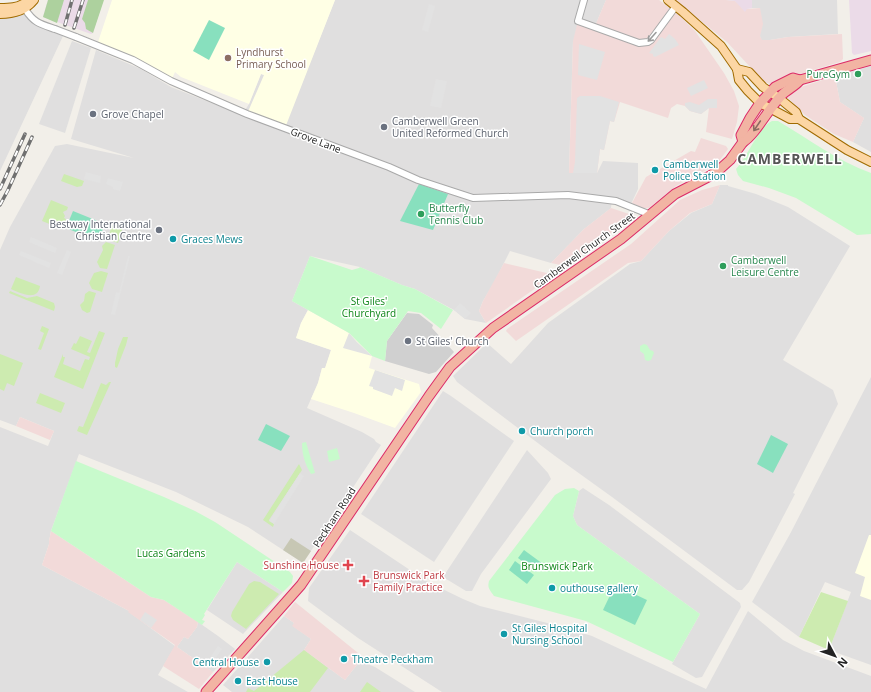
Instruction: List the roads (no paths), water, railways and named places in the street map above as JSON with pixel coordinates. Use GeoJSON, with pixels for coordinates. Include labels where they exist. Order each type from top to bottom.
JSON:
{"type":"FeatureCollection","features":[{"type":"Feature","properties":{"kind":"highway"},"geometry":{"type":"LineString","coordinates":[[743,142],[741,135],[750,118],[760,103],[775,87],[793,78],[800,80],[871,60]]}},
{"type":"Feature","properties":{"kind":"highway","name":"Camberwell Church Street"},"geometry":{"type":"LineString","coordinates":[[439,381],[460,357],[493,328],[621,239],[675,194],[710,176],[720,169],[730,160],[743,142],[749,138],[779,98],[785,92],[797,85],[800,80]]}},
{"type":"Feature","properties":{"kind":"highway","name":"Peckham Road"},"geometry":{"type":"LineString","coordinates":[[206,692],[301,585],[439,381]]}},
{"type":"Feature","properties":{"kind":"main road"},"geometry":{"type":"LineString","coordinates":[[0,8],[10,8],[34,0]]}},
{"type":"Feature","properties":{"kind":"main road"},"geometry":{"type":"LineString","coordinates":[[668,0],[717,42],[737,69],[739,80],[760,103],[790,119],[799,119],[847,150],[871,162]]}},
{"type":"Feature","properties":{"kind":"main road"},"geometry":{"type":"LineString","coordinates":[[0,14],[11,14],[25,4]]}},
{"type":"Feature","properties":{"kind":"main road"},"geometry":{"type":"LineString","coordinates":[[737,69],[749,72],[770,92],[796,112],[799,119]]}},
{"type":"Feature","properties":{"kind":"street"},"geometry":{"type":"LineString","coordinates":[[584,0],[578,21],[639,43],[644,43],[651,40],[676,6]]}},
{"type":"Feature","properties":{"kind":"street","name":"Grove Lane"},"geometry":{"type":"LineString","coordinates":[[25,4],[31,18],[37,23],[132,60],[171,81],[247,114],[389,167],[418,180],[473,198],[568,195],[616,201],[651,215]]}},
{"type":"Feature","properties":{"kind":"railway"},"geometry":{"type":"LineString","coordinates":[[65,25],[72,0]]}},
{"type":"Feature","properties":{"kind":"railway"},"geometry":{"type":"LineString","coordinates":[[74,28],[83,0]]}},
{"type":"Feature","properties":{"kind":"railway"},"geometry":{"type":"LineString","coordinates":[[0,189],[25,134]]}},
{"type":"Feature","properties":{"kind":"railway"},"geometry":{"type":"LineString","coordinates":[[0,205],[32,137]]}},
{"type":"Feature","properties":{"kind":"place","name":"Lyndhurst Primary School"},"geometry":{"type":"Point","coordinates":[228,58]}},
{"type":"Feature","properties":{"kind":"place","name":"PureGym"},"geometry":{"type":"Point","coordinates":[858,74]}},
{"type":"Feature","properties":{"kind":"place","name":"Grove Chapel"},"geometry":{"type":"Point","coordinates":[93,114]}},
{"type":"Feature","properties":{"kind":"place","name":"Camberwell Green United Reformed Church"},"geometry":{"type":"Point","coordinates":[384,127]}},
{"type":"Feature","properties":{"kind":"place","name":"Camberwell Police Station"},"geometry":{"type":"Point","coordinates":[655,170]}},
{"type":"Feature","properties":{"kind":"place","name":"Butterfly Tennis Club"},"geometry":{"type":"Point","coordinates":[421,214]}},
{"type":"Feature","properties":{"kind":"place","name":"Bestway International Christian Centre"},"geometry":{"type":"Point","coordinates":[159,230]}},
{"type":"Feature","properties":{"kind":"place","name":"Graces Mews"},"geometry":{"type":"Point","coordinates":[173,239]}},
{"type":"Feature","properties":{"kind":"place","name":"Camberwell Leisure Centre"},"geometry":{"type":"Point","coordinates":[723,266]}},
{"type":"Feature","properties":{"kind":"place","name":"St Giles' Church"},"geometry":{"type":"Point","coordinates":[408,341]}},
{"type":"Feature","properties":{"kind":"place","name":"Church porch"},"geometry":{"type":"Point","coordinates":[522,431]}},
{"type":"Feature","properties":{"kind":"place","name":"Sunshine House"},"geometry":{"type":"Point","coordinates":[348,565]}},
{"type":"Feature","properties":{"kind":"place","name":"Brunswick Park Family Practice"},"geometry":{"type":"Point","coordinates":[364,581]}},
{"type":"Feature","properties":{"kind":"place","name":"outhouse gallery"},"geometry":{"type":"Point","coordinates":[552,588]}},
{"type":"Feature","properties":{"kind":"place","name":"St Giles Hospital Nursing School"},"geometry":{"type":"Point","coordinates":[504,634]}},
{"type":"Feature","properties":{"kind":"place","name":"Theatre Peckham"},"geometry":{"type":"Point","coordinates":[344,659]}},
{"type":"Feature","properties":{"kind":"place","name":"Central House"},"geometry":{"type":"Point","coordinates":[267,662]}},
{"type":"Feature","properties":{"kind":"place","name":"East House"},"geometry":{"type":"Point","coordinates":[238,681]}},
{"type":"Feature","properties":{"kind":"district","name":"CAMBERWELL"},"geometry":{"type":"Point","coordinates":[790,159]}},
{"type":"Feature","properties":{"kind":"park label","name":"St Giles' Churchyard"},"geometry":{"type":"Point","coordinates":[369,306]}},
{"type":"Feature","properties":{"kind":"park label","name":"Lucas Gardens"},"geometry":{"type":"Point","coordinates":[171,553]}},
{"type":"Feature","properties":{"kind":"park label","name":"Brunswick Park"},"geometry":{"type":"Point","coordinates":[557,566]}}]}
